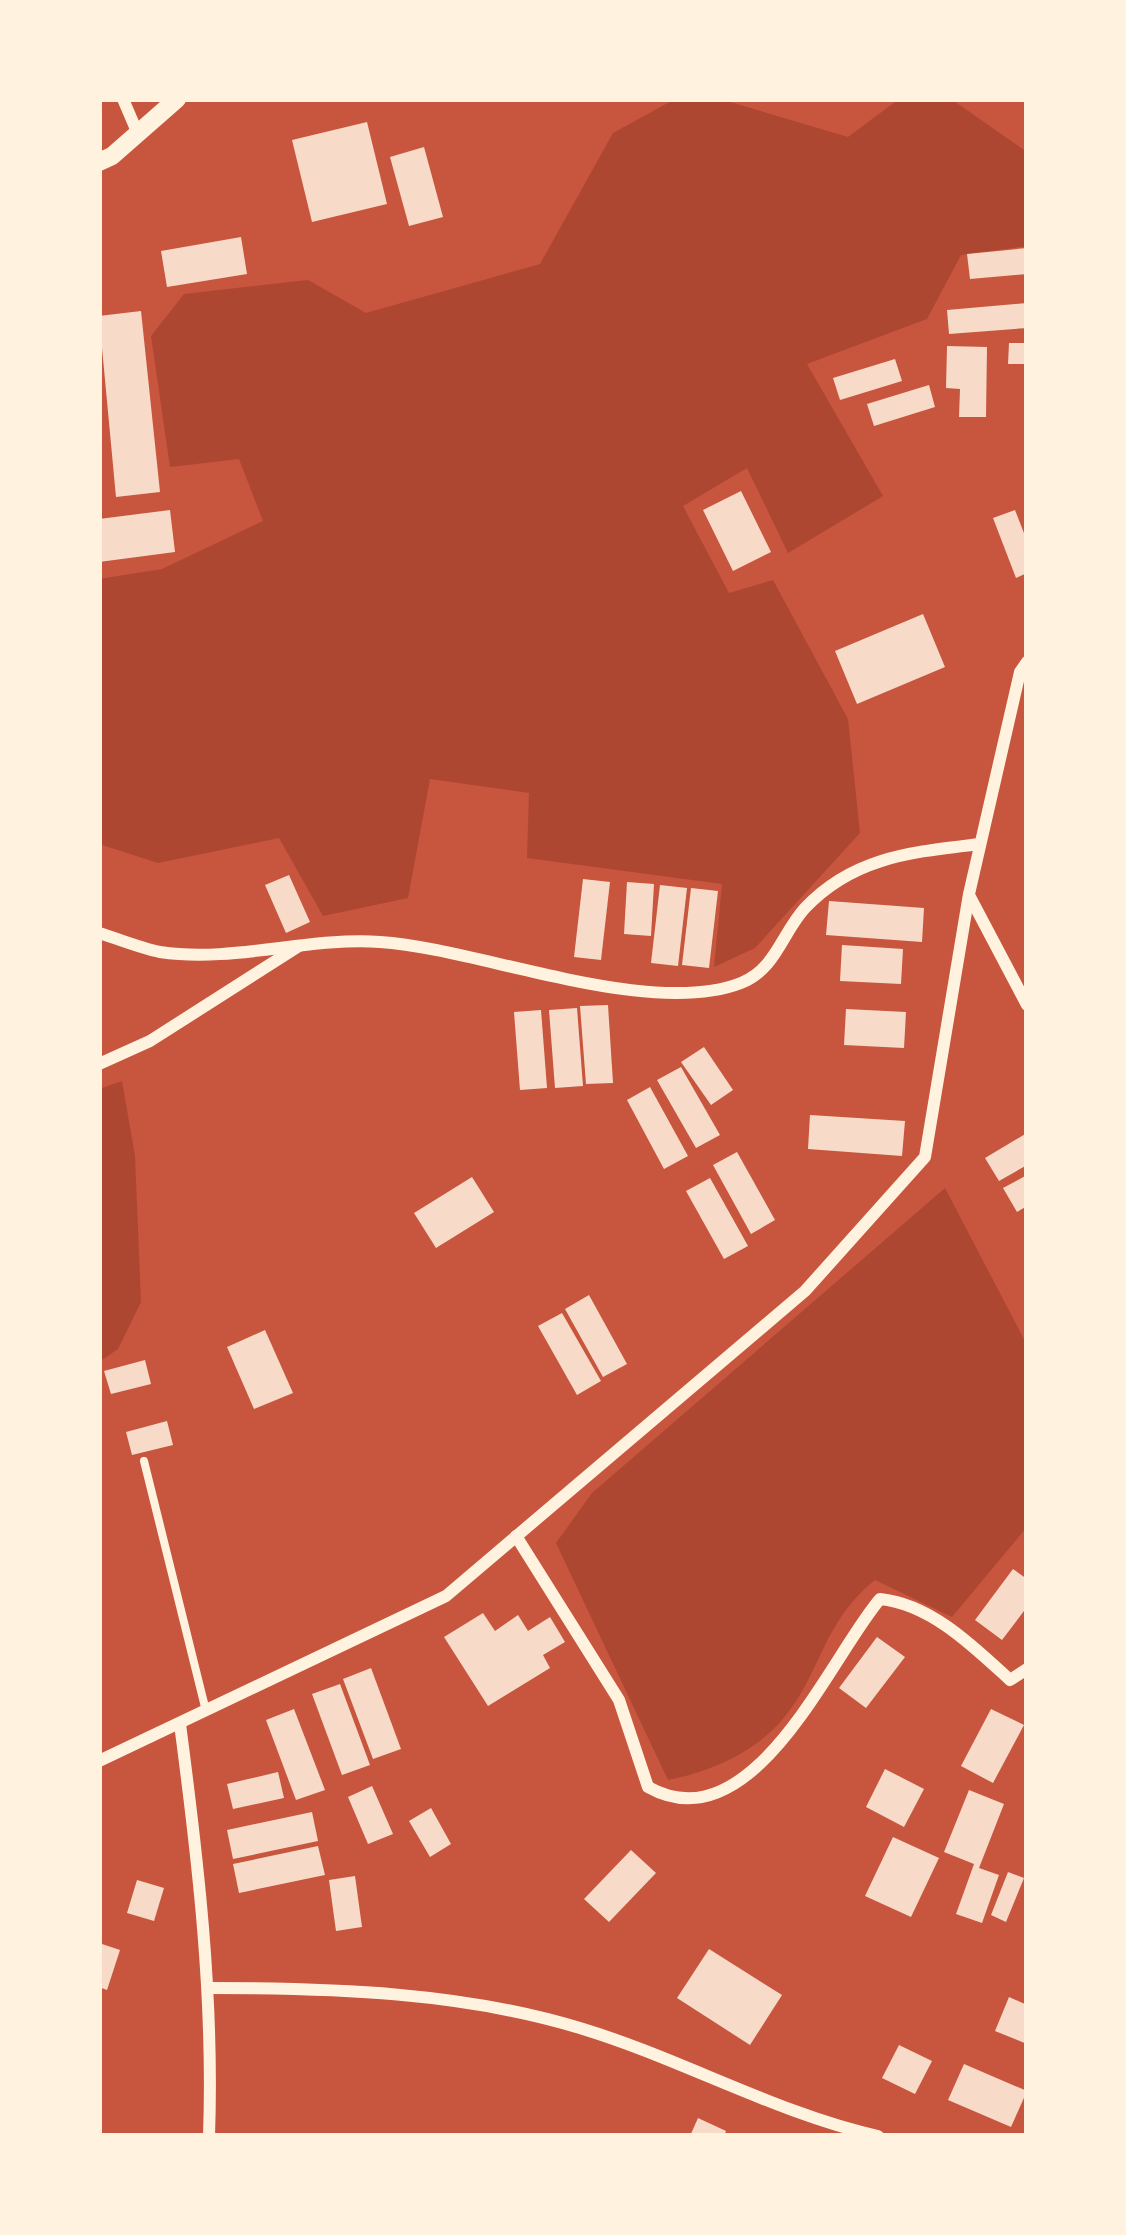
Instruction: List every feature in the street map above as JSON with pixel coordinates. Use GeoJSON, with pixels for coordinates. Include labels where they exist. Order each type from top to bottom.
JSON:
{"type":"FeatureCollection","features":[{"type":"Feature","properties":{"kind":"street"},"geometry":{"type":"LineString","coordinates":[[123,99],[138,134]]}},
{"type":"Feature","properties":{"kind":"street"},"geometry":{"type":"LineString","coordinates":[[99,162],[177,99]]}},
{"type":"Feature","properties":{"kind":"street"},"geometry":{"type":"LineString","coordinates":[[99,1761],[446,1596],[805,1291],[925,1157],[969,894],[1027,662]]}},
{"type":"Feature","properties":{"kind":"street"},"geometry":{"type":"LineString","coordinates":[[99,933],[160,952],[212,954],[380,942],[546,976],[689,993],[742,982],[775,958],[804,910],[850,871],[885,856],[980,844]]}},
{"type":"Feature","properties":{"kind":"street"},"geometry":{"type":"LineString","coordinates":[[969,894],[1027,1004]]}},
{"type":"Feature","properties":{"kind":"street"},"geometry":{"type":"LineString","coordinates":[[99,1064],[150,1041],[300,946]]}},
{"type":"Feature","properties":{"kind":"street"},"geometry":{"type":"LineString","coordinates":[[516,1537],[619,1700],[649,1787],[664,1796],[692,1798],[745,1776],[796,1728],[880,1599],[900,1601],[964,1638],[1010,1680],[1027,1670]]}},
{"type":"Feature","properties":{"kind":"street"},"geometry":{"type":"LineString","coordinates":[[180,1724],[208,1988],[209,2136]]}},
{"type":"Feature","properties":{"kind":"street"},"geometry":{"type":"LineString","coordinates":[[208,1988],[311,1988],[499,2010],[582,2028],[873,2136]]}},
{"type":"Feature","properties":{"kind":"lane"},"geometry":{"type":"LineString","coordinates":[[144,1461],[206,1712]]}},
{"type":"Feature","properties":{"kind":"shaded area"},"geometry":{"type":"Polygon","coordinates":[[[675,99],[720,99],[848,137],[899,99],[951,99],[1027,152],[1027,246],[961,255],[927,319],[807,364],[883,496],[788,553],[747,468],[683,506],[729,593],[773,580],[848,719],[860,833],[755,948],[714,967],[722,884],[527,858],[529,793],[430,779],[408,898],[323,916],[279,838],[158,863],[99,844],[99,579],[162,569],[263,521],[239,459],[170,467],[151,336],[184,294],[308,280],[366,313],[540,264],[613,133],[675,99]]]}},
{"type":"Feature","properties":{"kind":"shaded area"},"geometry":{"type":"Polygon","coordinates":[[[122,1081],[135,1156],[141,1302],[118,1349],[99,1362],[99,1089],[122,1081]]]}},
{"type":"Feature","properties":{"kind":"shaded area"},"geometry":{"type":"Polygon","coordinates":[[[945,1188],[1027,1345],[1027,1527],[952,1617],[875,1580],[844,1613],[795,1703],[770,1732],[730,1759],[668,1780],[556,1543],[592,1493],[945,1188]]]}},
{"type":"Feature","properties":{"kind":"building"},"geometry":{"type":"Polygon","coordinates":[[[367,122],[387,204],[312,222],[292,140],[367,122]]]}},
{"type":"Feature","properties":{"kind":"building"},"geometry":{"type":"Polygon","coordinates":[[[424,147],[443,217],[409,226],[390,157],[424,147]]]}},
{"type":"Feature","properties":{"kind":"building"},"geometry":{"type":"Polygon","coordinates":[[[241,237],[247,274],[167,287],[161,251],[241,237]]]}},
{"type":"Feature","properties":{"kind":"building"},"geometry":{"type":"Polygon","coordinates":[[[1027,248],[1027,274],[970,279],[967,254],[1027,248]]]}},
{"type":"Feature","properties":{"kind":"building"},"geometry":{"type":"Polygon","coordinates":[[[1027,303],[1027,328],[949,334],[947,310],[1027,303]]]}},
{"type":"Feature","properties":{"kind":"building"},"geometry":{"type":"Polygon","coordinates":[[[141,311],[160,492],[116,497],[99,316],[141,311]]]}},
{"type":"Feature","properties":{"kind":"building"},"geometry":{"type":"Polygon","coordinates":[[[1009,343],[1027,343],[1027,364],[1008,364],[1009,343]]]}},
{"type":"Feature","properties":{"kind":"building"},"geometry":{"type":"Polygon","coordinates":[[[947,346],[987,347],[986,417],[959,417],[960,389],[946,388],[947,346]]]}},
{"type":"Feature","properties":{"kind":"building"},"geometry":{"type":"Polygon","coordinates":[[[895,359],[902,381],[840,400],[833,378],[895,359]]]}},
{"type":"Feature","properties":{"kind":"building"},"geometry":{"type":"Polygon","coordinates":[[[929,385],[935,407],[874,426],[867,404],[929,385]]]}},
{"type":"Feature","properties":{"kind":"building"},"geometry":{"type":"Polygon","coordinates":[[[741,491],[771,552],[733,571],[703,510],[741,491]]]}},
{"type":"Feature","properties":{"kind":"building"},"geometry":{"type":"Polygon","coordinates":[[[170,510],[175,552],[99,562],[99,519],[170,510]]]}},
{"type":"Feature","properties":{"kind":"building"},"geometry":{"type":"Polygon","coordinates":[[[1015,510],[1027,541],[1027,573],[1016,578],[993,518],[1015,510]]]}},
{"type":"Feature","properties":{"kind":"building"},"geometry":{"type":"Polygon","coordinates":[[[923,614],[945,667],[857,704],[835,651],[923,614]]]}},
{"type":"Feature","properties":{"kind":"building"},"geometry":{"type":"Polygon","coordinates":[[[289,875],[310,922],[286,933],[265,885],[289,875]]]}},
{"type":"Feature","properties":{"kind":"building"},"geometry":{"type":"Polygon","coordinates":[[[583,879],[610,882],[601,960],[574,957],[583,879]]]}},
{"type":"Feature","properties":{"kind":"building"},"geometry":{"type":"Polygon","coordinates":[[[627,882],[654,884],[651,936],[624,934],[627,882]]]}},
{"type":"Feature","properties":{"kind":"building"},"geometry":{"type":"Polygon","coordinates":[[[660,885],[687,888],[678,966],[651,963],[660,885]]]}},
{"type":"Feature","properties":{"kind":"building"},"geometry":{"type":"Polygon","coordinates":[[[691,888],[718,891],[709,968],[682,965],[691,888]]]}},
{"type":"Feature","properties":{"kind":"building"},"geometry":{"type":"Polygon","coordinates":[[[829,901],[924,908],[922,942],[826,935],[829,901]]]}},
{"type":"Feature","properties":{"kind":"building"},"geometry":{"type":"Polygon","coordinates":[[[842,945],[903,949],[901,984],[840,981],[842,945]]]}},
{"type":"Feature","properties":{"kind":"building"},"geometry":{"type":"Polygon","coordinates":[[[608,1005],[613,1083],[586,1084],[580,1006],[608,1005]]]}},
{"type":"Feature","properties":{"kind":"building"},"geometry":{"type":"Polygon","coordinates":[[[577,1008],[583,1086],[555,1088],[549,1010],[577,1008]]]}},
{"type":"Feature","properties":{"kind":"building"},"geometry":{"type":"Polygon","coordinates":[[[846,1009],[906,1012],[904,1048],[844,1045],[846,1009]]]}},
{"type":"Feature","properties":{"kind":"building"},"geometry":{"type":"Polygon","coordinates":[[[541,1010],[547,1088],[520,1090],[514,1012],[541,1010]]]}},
{"type":"Feature","properties":{"kind":"building"},"geometry":{"type":"Polygon","coordinates":[[[704,1047],[733,1090],[711,1105],[681,1062],[704,1047]]]}},
{"type":"Feature","properties":{"kind":"building"},"geometry":{"type":"Polygon","coordinates":[[[681,1067],[720,1135],[696,1148],[657,1080],[681,1067]]]}},
{"type":"Feature","properties":{"kind":"building"},"geometry":{"type":"Polygon","coordinates":[[[650,1087],[688,1156],[664,1169],[627,1100],[650,1087]]]}},
{"type":"Feature","properties":{"kind":"building"},"geometry":{"type":"Polygon","coordinates":[[[810,1115],[905,1121],[902,1156],[808,1149],[810,1115]]]}},
{"type":"Feature","properties":{"kind":"building"},"geometry":{"type":"Polygon","coordinates":[[[1027,1133],[1027,1165],[999,1181],[985,1158],[1027,1133]]]}},
{"type":"Feature","properties":{"kind":"building"},"geometry":{"type":"Polygon","coordinates":[[[737,1152],[775,1220],[751,1234],[713,1165],[737,1152]]]}},
{"type":"Feature","properties":{"kind":"building"},"geometry":{"type":"Polygon","coordinates":[[[1027,1175],[1027,1206],[1017,1212],[1003,1188],[1027,1175]]]}},
{"type":"Feature","properties":{"kind":"building"},"geometry":{"type":"Polygon","coordinates":[[[472,1177],[494,1212],[436,1248],[414,1213],[472,1177]]]}},
{"type":"Feature","properties":{"kind":"building"},"geometry":{"type":"Polygon","coordinates":[[[710,1178],[748,1246],[724,1259],[686,1191],[710,1178]]]}},
{"type":"Feature","properties":{"kind":"building"},"geometry":{"type":"Polygon","coordinates":[[[589,1295],[627,1364],[603,1377],[565,1309],[589,1295]]]}},
{"type":"Feature","properties":{"kind":"building"},"geometry":{"type":"Polygon","coordinates":[[[562,1313],[601,1381],[577,1395],[538,1326],[562,1313]]]}},
{"type":"Feature","properties":{"kind":"building"},"geometry":{"type":"Polygon","coordinates":[[[265,1330],[293,1393],[254,1409],[227,1347],[265,1330]]]}},
{"type":"Feature","properties":{"kind":"building"},"geometry":{"type":"Polygon","coordinates":[[[145,1360],[151,1384],[111,1394],[104,1371],[145,1360]]]}},
{"type":"Feature","properties":{"kind":"building"},"geometry":{"type":"Polygon","coordinates":[[[167,1421],[173,1445],[132,1455],[126,1432],[167,1421]]]}},
{"type":"Feature","properties":{"kind":"building"},"geometry":{"type":"Polygon","coordinates":[[[1013,1569],[1027,1579],[1027,1607],[1002,1640],[975,1620],[1013,1569]]]}},
{"type":"Feature","properties":{"kind":"building"},"geometry":{"type":"Polygon","coordinates":[[[483,1613],[495,1631],[518,1615],[528,1631],[550,1617],[565,1642],[543,1655],[550,1668],[488,1706],[444,1637],[483,1613]]]}},
{"type":"Feature","properties":{"kind":"building"},"geometry":{"type":"Polygon","coordinates":[[[877,1637],[905,1657],[866,1708],[839,1688],[877,1637]]]}},
{"type":"Feature","properties":{"kind":"building"},"geometry":{"type":"Polygon","coordinates":[[[371,1668],[401,1749],[373,1759],[343,1679],[371,1668]]]}},
{"type":"Feature","properties":{"kind":"building"},"geometry":{"type":"Polygon","coordinates":[[[340,1684],[370,1765],[342,1775],[312,1694],[340,1684]]]}},
{"type":"Feature","properties":{"kind":"building"},"geometry":{"type":"Polygon","coordinates":[[[294,1709],[325,1790],[296,1800],[266,1720],[294,1709]]]}},
{"type":"Feature","properties":{"kind":"building"},"geometry":{"type":"Polygon","coordinates":[[[991,1709],[1024,1725],[993,1783],[961,1766],[991,1709]]]}},
{"type":"Feature","properties":{"kind":"building"},"geometry":{"type":"Polygon","coordinates":[[[885,1769],[924,1789],[904,1827],[866,1807],[885,1769]]]}},
{"type":"Feature","properties":{"kind":"building"},"geometry":{"type":"Polygon","coordinates":[[[278,1772],[284,1798],[233,1809],[227,1784],[278,1772]]]}},
{"type":"Feature","properties":{"kind":"building"},"geometry":{"type":"Polygon","coordinates":[[[372,1786],[393,1834],[368,1844],[348,1797],[372,1786]]]}},
{"type":"Feature","properties":{"kind":"building"},"geometry":{"type":"Polygon","coordinates":[[[969,1790],[1004,1804],[979,1868],[999,1875],[982,1923],[956,1914],[974,1864],[944,1852],[969,1790]]]}},
{"type":"Feature","properties":{"kind":"building"},"geometry":{"type":"Polygon","coordinates":[[[431,1808],[451,1844],[430,1857],[409,1821],[431,1808]]]}},
{"type":"Feature","properties":{"kind":"building"},"geometry":{"type":"Polygon","coordinates":[[[312,1812],[318,1841],[233,1859],[227,1830],[312,1812]]]}},
{"type":"Feature","properties":{"kind":"building"},"geometry":{"type":"Polygon","coordinates":[[[893,1837],[939,1858],[911,1917],[865,1896],[893,1837]]]}},
{"type":"Feature","properties":{"kind":"building"},"geometry":{"type":"Polygon","coordinates":[[[318,1846],[325,1875],[239,1893],[233,1864],[318,1846]]]}},
{"type":"Feature","properties":{"kind":"building"},"geometry":{"type":"Polygon","coordinates":[[[631,1850],[656,1873],[609,1922],[584,1899],[631,1850]]]}},
{"type":"Feature","properties":{"kind":"building"},"geometry":{"type":"Polygon","coordinates":[[[1008,1872],[1024,1878],[1006,1922],[991,1915],[1008,1872]]]}},
{"type":"Feature","properties":{"kind":"building"},"geometry":{"type":"Polygon","coordinates":[[[355,1876],[362,1927],[336,1931],[329,1880],[355,1876]]]}},
{"type":"Feature","properties":{"kind":"building"},"geometry":{"type":"Polygon","coordinates":[[[137,1880],[164,1888],[154,1921],[127,1913],[137,1880]]]}},
{"type":"Feature","properties":{"kind":"building"},"geometry":{"type":"Polygon","coordinates":[[[99,1943],[120,1950],[107,1990],[99,1987],[99,1943]]]}},
{"type":"Feature","properties":{"kind":"building"},"geometry":{"type":"Polygon","coordinates":[[[709,1949],[782,1995],[750,2045],[677,1998],[709,1949]]]}},
{"type":"Feature","properties":{"kind":"building"},"geometry":{"type":"Polygon","coordinates":[[[1009,1997],[1027,2005],[1027,2044],[995,2031],[1009,1997]]]}},
{"type":"Feature","properties":{"kind":"building"},"geometry":{"type":"Polygon","coordinates":[[[899,2045],[932,2061],[915,2094],[882,2078],[899,2045]]]}},
{"type":"Feature","properties":{"kind":"building"},"geometry":{"type":"Polygon","coordinates":[[[964,2064],[1027,2091],[1011,2127],[948,2100],[964,2064]]]}},
{"type":"Feature","properties":{"kind":"building"},"geometry":{"type":"Polygon","coordinates":[[[698,2118],[726,2131],[724,2136],[690,2136],[698,2118]]]}}]}
